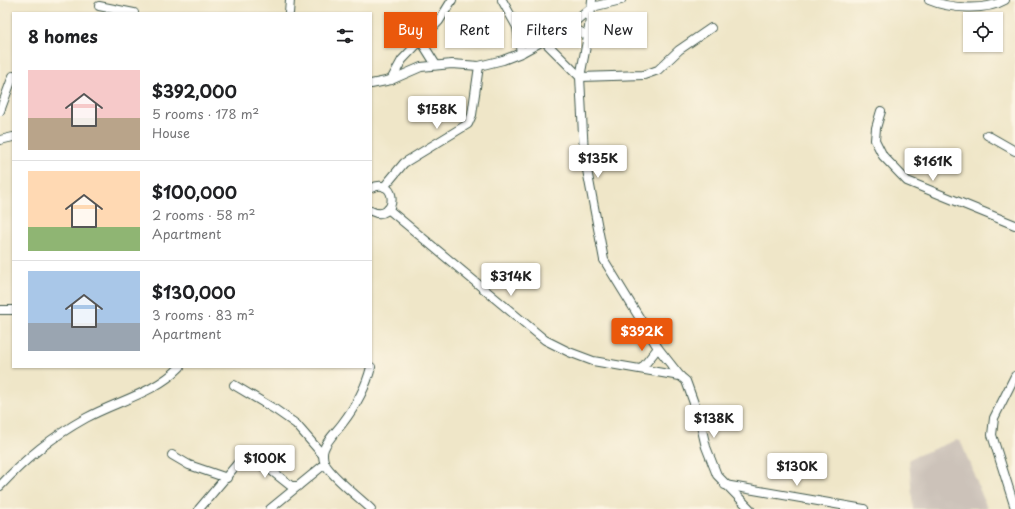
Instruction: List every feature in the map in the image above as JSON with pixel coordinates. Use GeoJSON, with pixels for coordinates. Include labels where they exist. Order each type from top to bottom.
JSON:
{"type":"FeatureCollection","features":[{"type":"Feature","properties":{"kind":"street"},"geometry":{"type":"LineString","coordinates":[[289,12],[290,0]]}},
{"type":"Feature","properties":{"kind":"street"},"geometry":{"type":"LineString","coordinates":[[437,23],[452,0]]}},
{"type":"Feature","properties":{"kind":"street"},"geometry":{"type":"LineString","coordinates":[[502,0],[512,18]]}},
{"type":"Feature","properties":{"kind":"street"},"geometry":{"type":"LineString","coordinates":[[581,15],[592,4],[621,0]]}},
{"type":"Feature","properties":{"kind":"street"},"geometry":{"type":"LineString","coordinates":[[929,0],[955,6],[977,8],[996,5],[1005,0]]}},
{"type":"Feature","properties":{"kind":"street"},"geometry":{"type":"LineString","coordinates":[[592,4],[588,36],[580,77],[584,154],[604,260],[658,348],[680,376],[686,381],[699,417],[706,447],[717,475],[725,485],[750,509]]}},
{"type":"Feature","properties":{"kind":"street"},"geometry":{"type":"LineString","coordinates":[[99,6],[129,12]]}},
{"type":"Feature","properties":{"kind":"street"},"geometry":{"type":"LineString","coordinates":[[551,48],[580,77],[644,75],[658,70],[679,50],[711,28]]}},
{"type":"Feature","properties":{"kind":"street"},"geometry":{"type":"LineString","coordinates":[[581,32],[588,36]]}},
{"type":"Feature","properties":{"kind":"street"},"geometry":{"type":"LineString","coordinates":[[391,80],[409,51],[413,48]]}},
{"type":"Feature","properties":{"kind":"street"},"geometry":{"type":"LineString","coordinates":[[425,48],[436,65]]}},
{"type":"Feature","properties":{"kind":"street"},"geometry":{"type":"LineString","coordinates":[[520,48],[521,53]]}},
{"type":"Feature","properties":{"kind":"street"},"geometry":{"type":"LineString","coordinates":[[372,84],[391,80],[421,67],[436,65],[479,66],[503,60],[531,48]]}},
{"type":"Feature","properties":{"kind":"street"},"geometry":{"type":"LineString","coordinates":[[384,187],[404,163],[468,124],[472,115],[479,66]]}},
{"type":"Feature","properties":{"kind":"street"},"geometry":{"type":"LineString","coordinates":[[0,111],[12,79]]}},
{"type":"Feature","properties":{"kind":"street"},"geometry":{"type":"LineString","coordinates":[[881,111],[876,128],[875,140],[882,156],[901,176],[921,188],[1015,225]]}},
{"type":"Feature","properties":{"kind":"street"},"geometry":{"type":"LineString","coordinates":[[987,135],[1015,151]]}},
{"type":"Feature","properties":{"kind":"street"},"geometry":{"type":"LineString","coordinates":[[0,140],[12,137]]}},
{"type":"Feature","properties":{"kind":"street"},"geometry":{"type":"LineString","coordinates":[[372,188],[379,186],[384,187],[388,189],[392,197],[392,202],[388,209],[380,213],[372,211]]}},
{"type":"Feature","properties":{"kind":"street"},"geometry":{"type":"LineString","coordinates":[[388,209],[545,340],[569,352],[593,360],[680,376]]}},
{"type":"Feature","properties":{"kind":"street"},"geometry":{"type":"LineString","coordinates":[[0,310],[12,310]]}},
{"type":"Feature","properties":{"kind":"street"},"geometry":{"type":"LineString","coordinates":[[642,368],[658,348]]}},
{"type":"Feature","properties":{"kind":"street"},"geometry":{"type":"LineString","coordinates":[[0,486],[43,445],[87,418],[149,389],[171,376],[179,368]]}},
{"type":"Feature","properties":{"kind":"street"},"geometry":{"type":"LineString","coordinates":[[322,454],[324,448],[360,397],[370,368]]}},
{"type":"Feature","properties":{"kind":"street"},"geometry":{"type":"LineString","coordinates":[[1015,376],[994,418],[992,435],[1015,508]]}},
{"type":"Feature","properties":{"kind":"street"},"geometry":{"type":"LineString","coordinates":[[234,385],[276,410],[296,424],[322,454],[325,464],[372,509]]}},
{"type":"Feature","properties":{"kind":"street"},"geometry":{"type":"LineString","coordinates":[[172,455],[189,465],[227,478]]}},
{"type":"Feature","properties":{"kind":"street"},"geometry":{"type":"LineString","coordinates":[[199,509],[227,478],[238,463],[242,461],[267,467],[291,486],[298,486]]}},
{"type":"Feature","properties":{"kind":"street"},"geometry":{"type":"LineString","coordinates":[[270,509],[325,464]]}},
{"type":"Feature","properties":{"kind":"street"},"geometry":{"type":"LineString","coordinates":[[725,485],[864,509]]}},
{"type":"Feature","properties":{"kind":"shaded area"},"geometry":{"type":"Polygon","coordinates":[[[956,440],[961,442],[987,508],[913,509],[909,459],[956,440]]]}}]}
